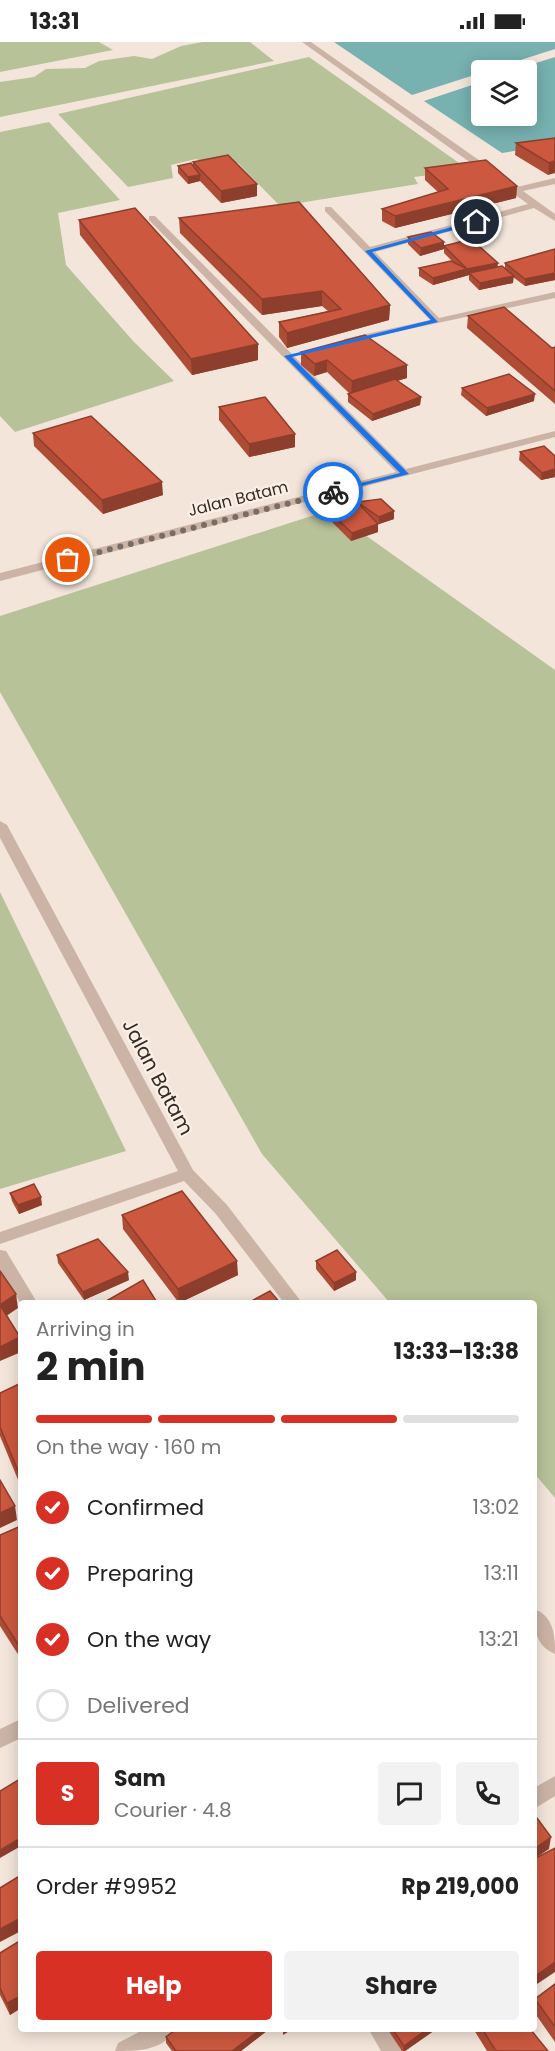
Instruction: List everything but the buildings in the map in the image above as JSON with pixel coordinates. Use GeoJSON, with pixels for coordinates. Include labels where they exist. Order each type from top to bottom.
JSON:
{"type":"FeatureCollection","features":[{"type":"Feature","properties":{"kind":"street"},"geometry":{"type":"LineString","coordinates":[[306,42],[555,218]]}},
{"type":"Feature","properties":{"kind":"street"},"geometry":{"type":"LineString","coordinates":[[516,190],[555,181]]}},
{"type":"Feature","properties":{"kind":"street"},"geometry":{"type":"LineString","coordinates":[[368,251],[537,204]]}},
{"type":"Feature","properties":{"kind":"street"},"geometry":{"type":"LineString","coordinates":[[328,209],[436,321]]}},
{"type":"Feature","properties":{"kind":"street"},"geometry":{"type":"LineString","coordinates":[[152,218],[405,474]]}},
{"type":"Feature","properties":{"kind":"street"},"geometry":{"type":"LineString","coordinates":[[333,345],[555,295]]}},
{"type":"Feature","properties":{"kind":"street"},"geometry":{"type":"LineString","coordinates":[[287,356],[298,353]]}},
{"type":"Feature","properties":{"kind":"street","name":"Jalan Batam"},"geometry":{"type":"LineString","coordinates":[[0,577],[555,434]]}},
{"type":"Feature","properties":{"kind":"street","name":"Jalan Batam"},"geometry":{"type":"LineString","coordinates":[[0,825],[187,1174],[221,1209],[292,1300]]}},
{"type":"Feature","properties":{"kind":"street"},"geometry":{"type":"LineString","coordinates":[[0,1238],[187,1174]]}},
{"type":"Feature","properties":{"kind":"street"},"geometry":{"type":"LineString","coordinates":[[0,1256],[28,1300]]}},
{"type":"Feature","properties":{"kind":"street"},"geometry":{"type":"LineString","coordinates":[[537,1621],[555,1645]]}},
{"type":"Feature","properties":{"kind":"street"},"geometry":{"type":"LineString","coordinates":[[1,1737],[18,1729]]}},
{"type":"Feature","properties":{"kind":"street"},"geometry":{"type":"LineString","coordinates":[[537,1796],[555,1785]]}},
{"type":"Feature","properties":{"kind":"street"},"geometry":{"type":"LineString","coordinates":[[126,2051],[159,2032]]}},
{"type":"Feature","properties":{"kind":"street"},"geometry":{"type":"LineString","coordinates":[[381,2032],[393,2051]]}},
{"type":"Feature","properties":{"kind":"green space"},"geometry":{"type":"Polygon","coordinates":[[[0,42],[99,42],[113,50],[0,72],[0,42]]]}},
{"type":"Feature","properties":{"kind":"green space"},"geometry":{"type":"Polygon","coordinates":[[[203,42],[250,42],[274,61],[0,117],[0,82],[34,77],[46,69],[85,68],[99,61],[134,56],[152,59],[181,46],[203,42]]]}},
{"type":"Feature","properties":{"kind":"green space"},"geometry":{"type":"Polygon","coordinates":[[[309,57],[469,170],[414,177],[418,184],[280,206],[238,163],[219,167],[196,159],[171,165],[173,178],[128,187],[58,114],[309,57]]]}},
{"type":"Feature","properties":{"kind":"green space"},"geometry":{"type":"Polygon","coordinates":[[[49,122],[120,200],[58,213],[66,265],[134,342],[174,381],[15,432],[0,416],[0,132],[49,122]]]}},
{"type":"Feature","properties":{"kind":"green space"},"geometry":{"type":"Polygon","coordinates":[[[330,510],[555,670],[555,1498],[537,1477],[537,1300],[387,1300],[262,1154],[0,692],[0,616],[330,510]]]}},
{"type":"Feature","properties":{"kind":"green space"},"geometry":{"type":"Polygon","coordinates":[[[0,892],[126,1151],[0,1189],[0,892]]]}},
{"type":"Feature","properties":{"kind":"water"},"geometry":{"type":"Polygon","coordinates":[[[334,42],[555,42],[555,49],[521,60],[471,60],[471,76],[412,95],[334,42]]]}},
{"type":"Feature","properties":{"kind":"water"},"geometry":{"type":"Polygon","coordinates":[[[555,57],[555,144],[502,153],[424,101],[471,85],[471,126],[537,126],[537,63],[555,57]]]}},
{"type":"Feature","properties":{"kind":"way so far"},"geometry":{"type":"LineString","coordinates":[[68,560],[333,492]]}},
{"type":"Feature","properties":{"kind":"route"},"geometry":{"type":"LineString","coordinates":[[333,492],[405,474],[287,356],[436,321],[368,251],[477,222]]}}]}
